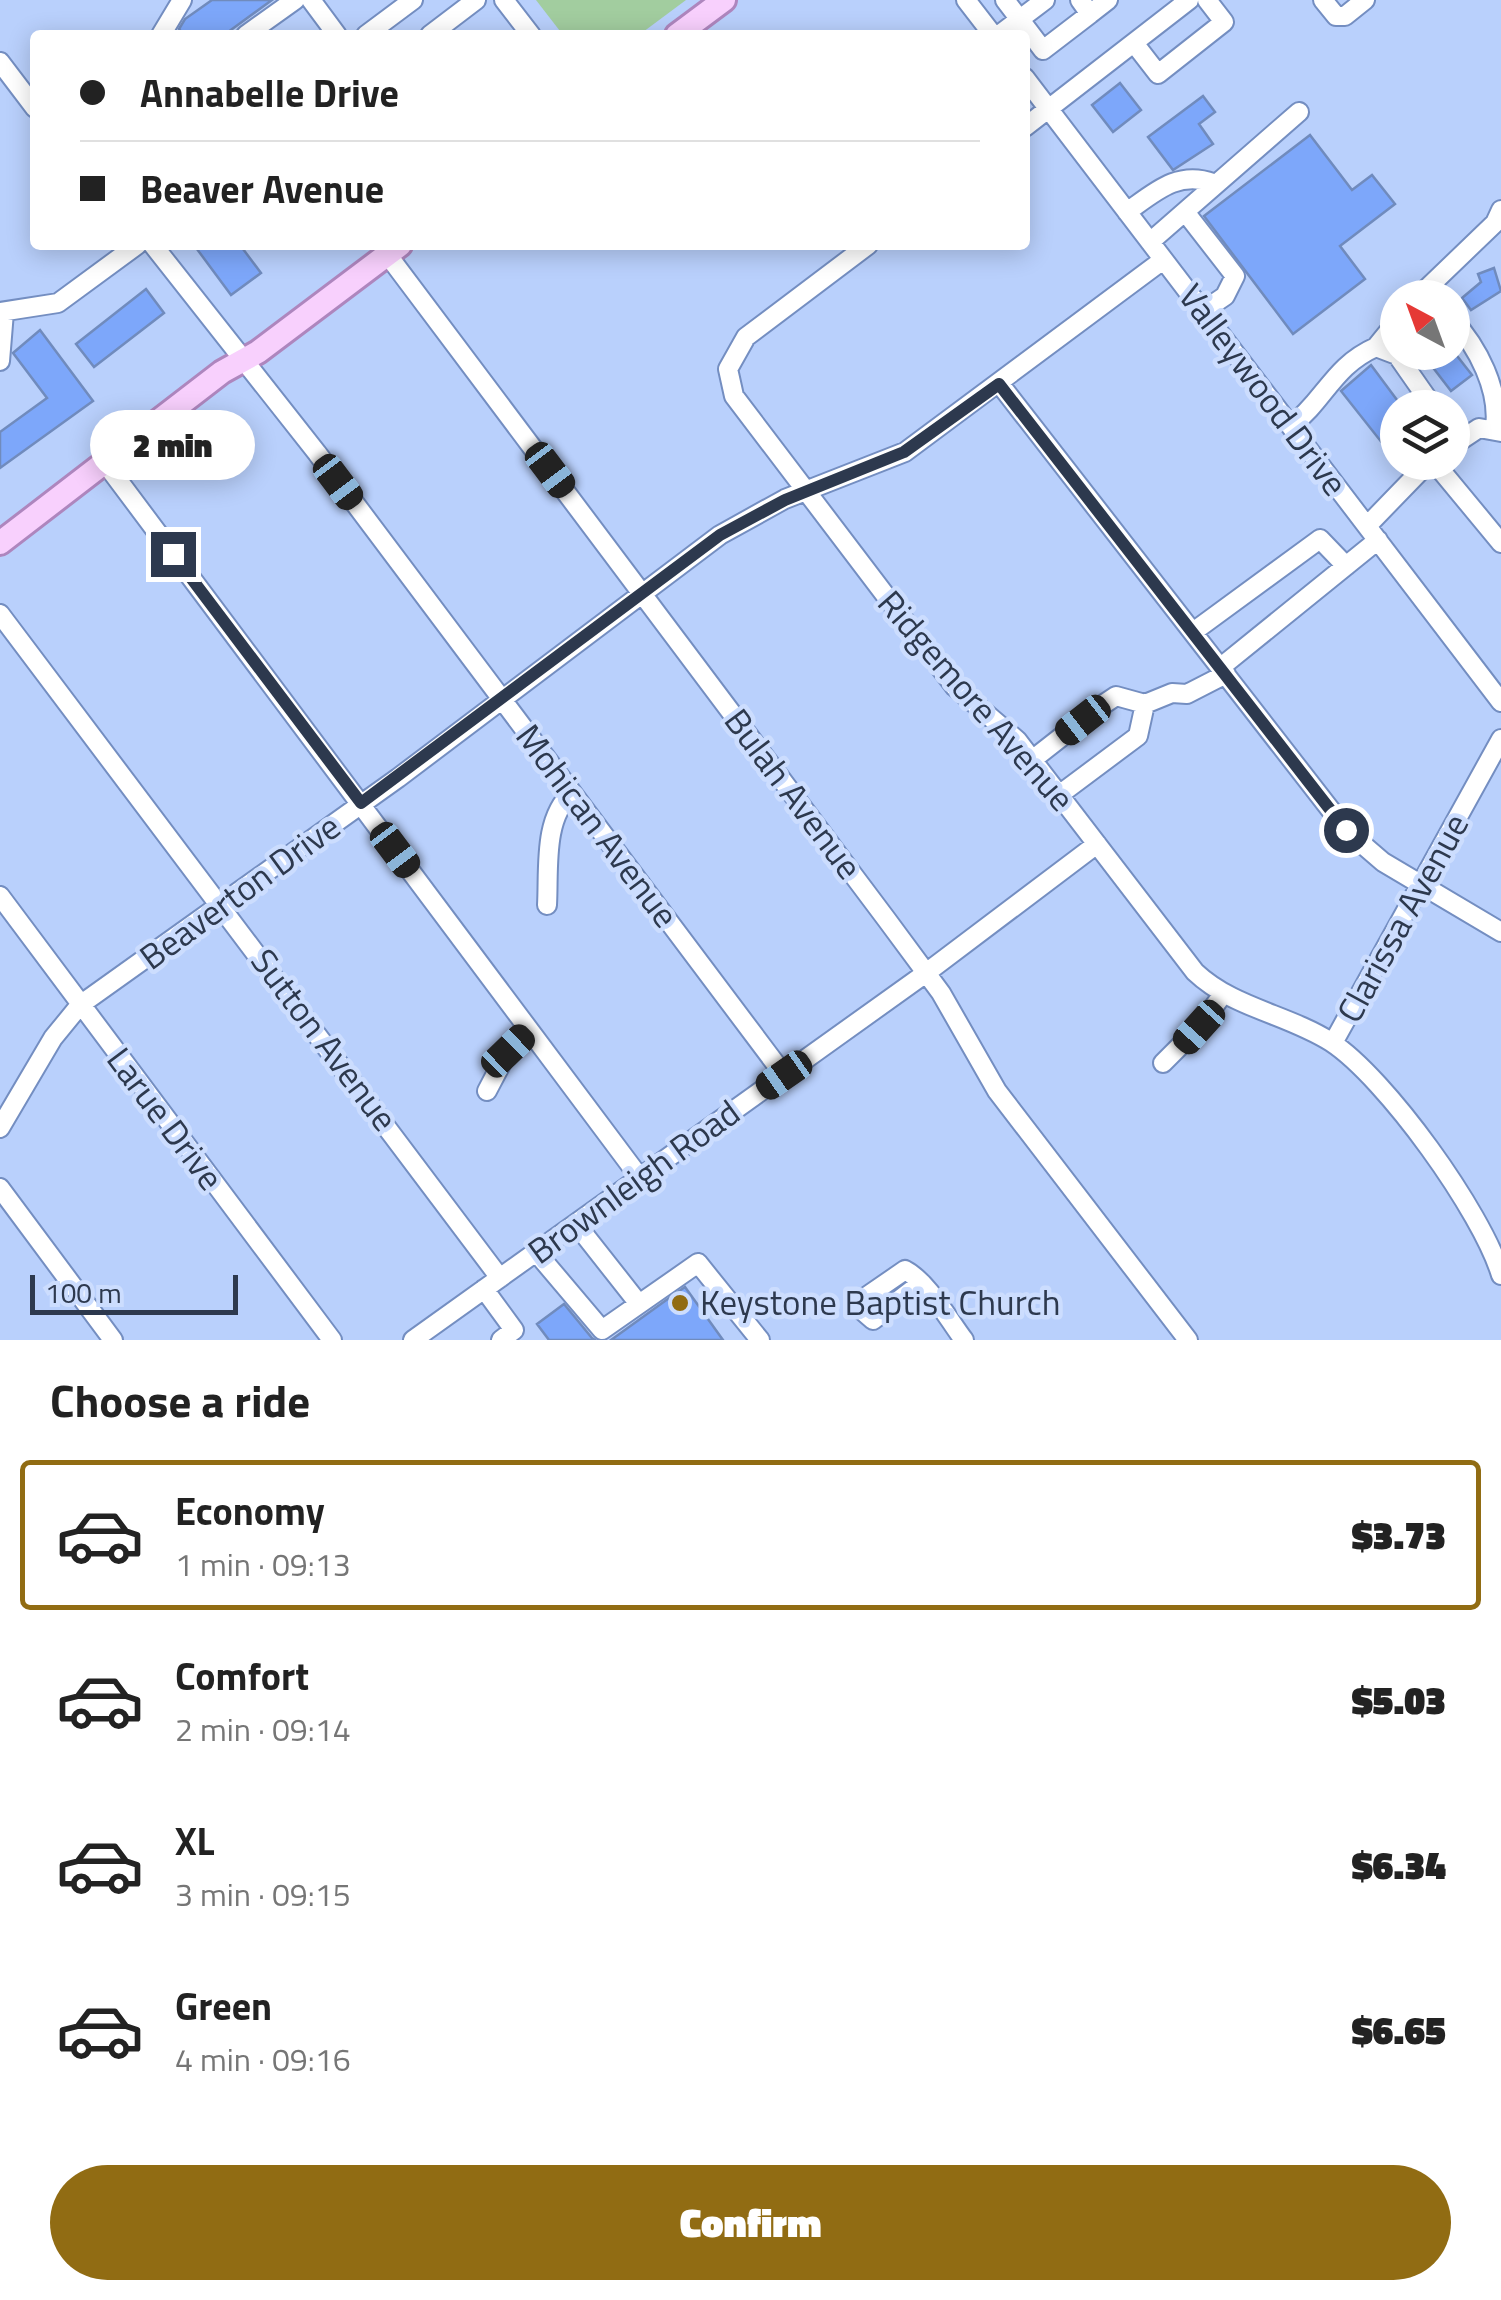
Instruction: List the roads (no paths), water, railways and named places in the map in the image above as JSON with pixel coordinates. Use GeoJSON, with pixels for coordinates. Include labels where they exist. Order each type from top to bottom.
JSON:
{"type":"FeatureCollection","features":[{"type":"Feature","properties":{"kind":"main road"},"geometry":{"type":"LineString","coordinates":[[684,30],[724,0]]}},
{"type":"Feature","properties":{"kind":"main road"},"geometry":{"type":"LineString","coordinates":[[0,543],[222,372],[393,250]]}},
{"type":"Feature","properties":{"kind":"street"},"geometry":{"type":"LineString","coordinates":[[253,30],[295,0]]}},
{"type":"Feature","properties":{"kind":"street"},"geometry":{"type":"LineString","coordinates":[[311,0],[333,30]]}},
{"type":"Feature","properties":{"kind":"street"},"geometry":{"type":"LineString","coordinates":[[373,30],[413,0]]}},
{"type":"Feature","properties":{"kind":"street"},"geometry":{"type":"LineString","coordinates":[[437,30],[476,0]]}},
{"type":"Feature","properties":{"kind":"street"},"geometry":{"type":"LineString","coordinates":[[504,0],[527,30]]}},
{"type":"Feature","properties":{"kind":"street"},"geometry":{"type":"LineString","coordinates":[[966,0],[992,30]]}},
{"type":"Feature","properties":{"kind":"street"},"geometry":{"type":"LineString","coordinates":[[1004,0],[1027,30]]}},
{"type":"Feature","properties":{"kind":"street"},"geometry":{"type":"LineString","coordinates":[[1004,30],[1045,0]]}},
{"type":"Feature","properties":{"kind":"street"},"geometry":{"type":"LineString","coordinates":[[1030,34],[1043,50],[1085,7],[1108,0]]}},
{"type":"Feature","properties":{"kind":"street"},"geometry":{"type":"LineString","coordinates":[[1030,123],[1189,0]]}},
{"type":"Feature","properties":{"kind":"street"},"geometry":{"type":"LineString","coordinates":[[1134,43],[1158,74],[1224,22],[1206,0]]}},
{"type":"Feature","properties":{"kind":"street"},"geometry":{"type":"LineString","coordinates":[[1332,6],[1344,16],[1365,0]]}},
{"type":"Feature","properties":{"kind":"street"},"geometry":{"type":"LineString","coordinates":[[165,30],[180,1]]}},
{"type":"Feature","properties":{"kind":"street"},"geometry":{"type":"LineString","coordinates":[[0,62],[30,101]]}},
{"type":"Feature","properties":{"kind":"street","name":"Valleywood Drive"},"geometry":{"type":"LineString","coordinates":[[1030,85],[1501,702]]}},
{"type":"Feature","properties":{"kind":"street"},"geometry":{"type":"LineString","coordinates":[[1150,242],[1186,213],[1213,183],[1299,112]]}},
{"type":"Feature","properties":{"kind":"street"},"geometry":{"type":"LineString","coordinates":[[1127,212],[1174,180],[1188,177],[1213,183]]}},
{"type":"Feature","properties":{"kind":"street"},"geometry":{"type":"LineString","coordinates":[[1186,213],[1235,276],[1226,296],[1204,311]]}},
{"type":"Feature","properties":{"kind":"street"},"geometry":{"type":"LineString","coordinates":[[1439,280],[1499,219]]}},
{"type":"Feature","properties":{"kind":"street"},"geometry":{"type":"LineString","coordinates":[[0,361],[2,312],[58,304],[130,250]]}},
{"type":"Feature","properties":{"kind":"street","name":"Mohican Avenue"},"geometry":{"type":"LineString","coordinates":[[158,250],[784,1075]]}},
{"type":"Feature","properties":{"kind":"street","name":"Bulah Avenue"},"geometry":{"type":"LineString","coordinates":[[393,250],[642,593],[926,973],[997,1091],[1188,1340]]}},
{"type":"Feature","properties":{"kind":"street","name":"Ridgemore Avenue"},"geometry":{"type":"LineString","coordinates":[[861,250],[746,336],[728,369],[734,396],[954,687],[1004,727],[1032,760],[1195,972],[1222,994],[1333,1043],[1375,1081],[1460,1193],[1481,1226],[1501,1275]]}},
{"type":"Feature","properties":{"kind":"street","name":"Beaverton Drive"},"geometry":{"type":"LineString","coordinates":[[0,1128],[53,1038],[80,1006],[753,515],[904,452],[1163,260]]}},
{"type":"Feature","properties":{"kind":"street"},"geometry":{"type":"LineString","coordinates":[[1291,426],[1319,400],[1327,382],[1356,356],[1380,342]]}},
{"type":"Feature","properties":{"kind":"street"},"geometry":{"type":"LineString","coordinates":[[1470,342],[1493,391],[1498,430],[1480,428],[1470,434]]}},
{"type":"Feature","properties":{"kind":"street"},"geometry":{"type":"LineString","coordinates":[[1376,347],[1398,355],[1422,390]]}},
{"type":"Feature","properties":{"kind":"street"},"geometry":{"type":"LineString","coordinates":[[999,384],[1346,830],[1363,848],[1501,932]]}},
{"type":"Feature","properties":{"kind":"street"},"geometry":{"type":"LineString","coordinates":[[106,464],[640,1178]]}},
{"type":"Feature","properties":{"kind":"street"},"geometry":{"type":"LineString","coordinates":[[1032,760],[1116,696],[1145,704],[1172,693],[1187,694],[1223,671],[1346,566],[1417,480]]}},
{"type":"Feature","properties":{"kind":"street"},"geometry":{"type":"LineString","coordinates":[[1447,480],[1501,543]]}},
{"type":"Feature","properties":{"kind":"street"},"geometry":{"type":"LineString","coordinates":[[1193,632],[1320,539],[1346,566]]}},
{"type":"Feature","properties":{"kind":"street","name":"Sutton Avenue"},"geometry":{"type":"LineString","coordinates":[[0,614],[500,1278]]}},
{"type":"Feature","properties":{"kind":"street"},"geometry":{"type":"LineString","coordinates":[[1059,795],[1138,736],[1145,704]]}},
{"type":"Feature","properties":{"kind":"street","name":"Clarissa Avenue"},"geometry":{"type":"LineString","coordinates":[[1333,1043],[1501,739]]}},
{"type":"Feature","properties":{"kind":"street"},"geometry":{"type":"LineString","coordinates":[[547,905],[555,820],[560,804],[572,794]]}},
{"type":"Feature","properties":{"kind":"street","name":"Brownleigh Road"},"geometry":{"type":"LineString","coordinates":[[413,1340],[926,973],[1097,844]]}},
{"type":"Feature","properties":{"kind":"street","name":"Larue Drive"},"geometry":{"type":"LineString","coordinates":[[0,896],[332,1340]]}},
{"type":"Feature","properties":{"kind":"street"},"geometry":{"type":"LineString","coordinates":[[1162,1063],[1199,1027],[1222,994]]}},
{"type":"Feature","properties":{"kind":"street"},"geometry":{"type":"LineString","coordinates":[[487,1091],[508,1051],[529,1032]]}},
{"type":"Feature","properties":{"kind":"street"},"geometry":{"type":"LineString","coordinates":[[0,1188],[113,1340]]}},
{"type":"Feature","properties":{"kind":"street"},"geometry":{"type":"LineString","coordinates":[[576,1224],[640,1304]]}},
{"type":"Feature","properties":{"kind":"street"},"geometry":{"type":"LineString","coordinates":[[536,1252],[602,1330],[698,1262],[760,1340]]}},
{"type":"Feature","properties":{"kind":"street"},"geometry":{"type":"LineString","coordinates":[[920,1284],[964,1340]]}},
{"type":"Feature","properties":{"kind":"street"},"geometry":{"type":"LineString","coordinates":[[484,1290],[514,1330],[502,1340]]}},
{"type":"Feature","properties":{"kind":"place","name":"Keystone Baptist Church"},"geometry":{"type":"Point","coordinates":[680,1303]}}]}
